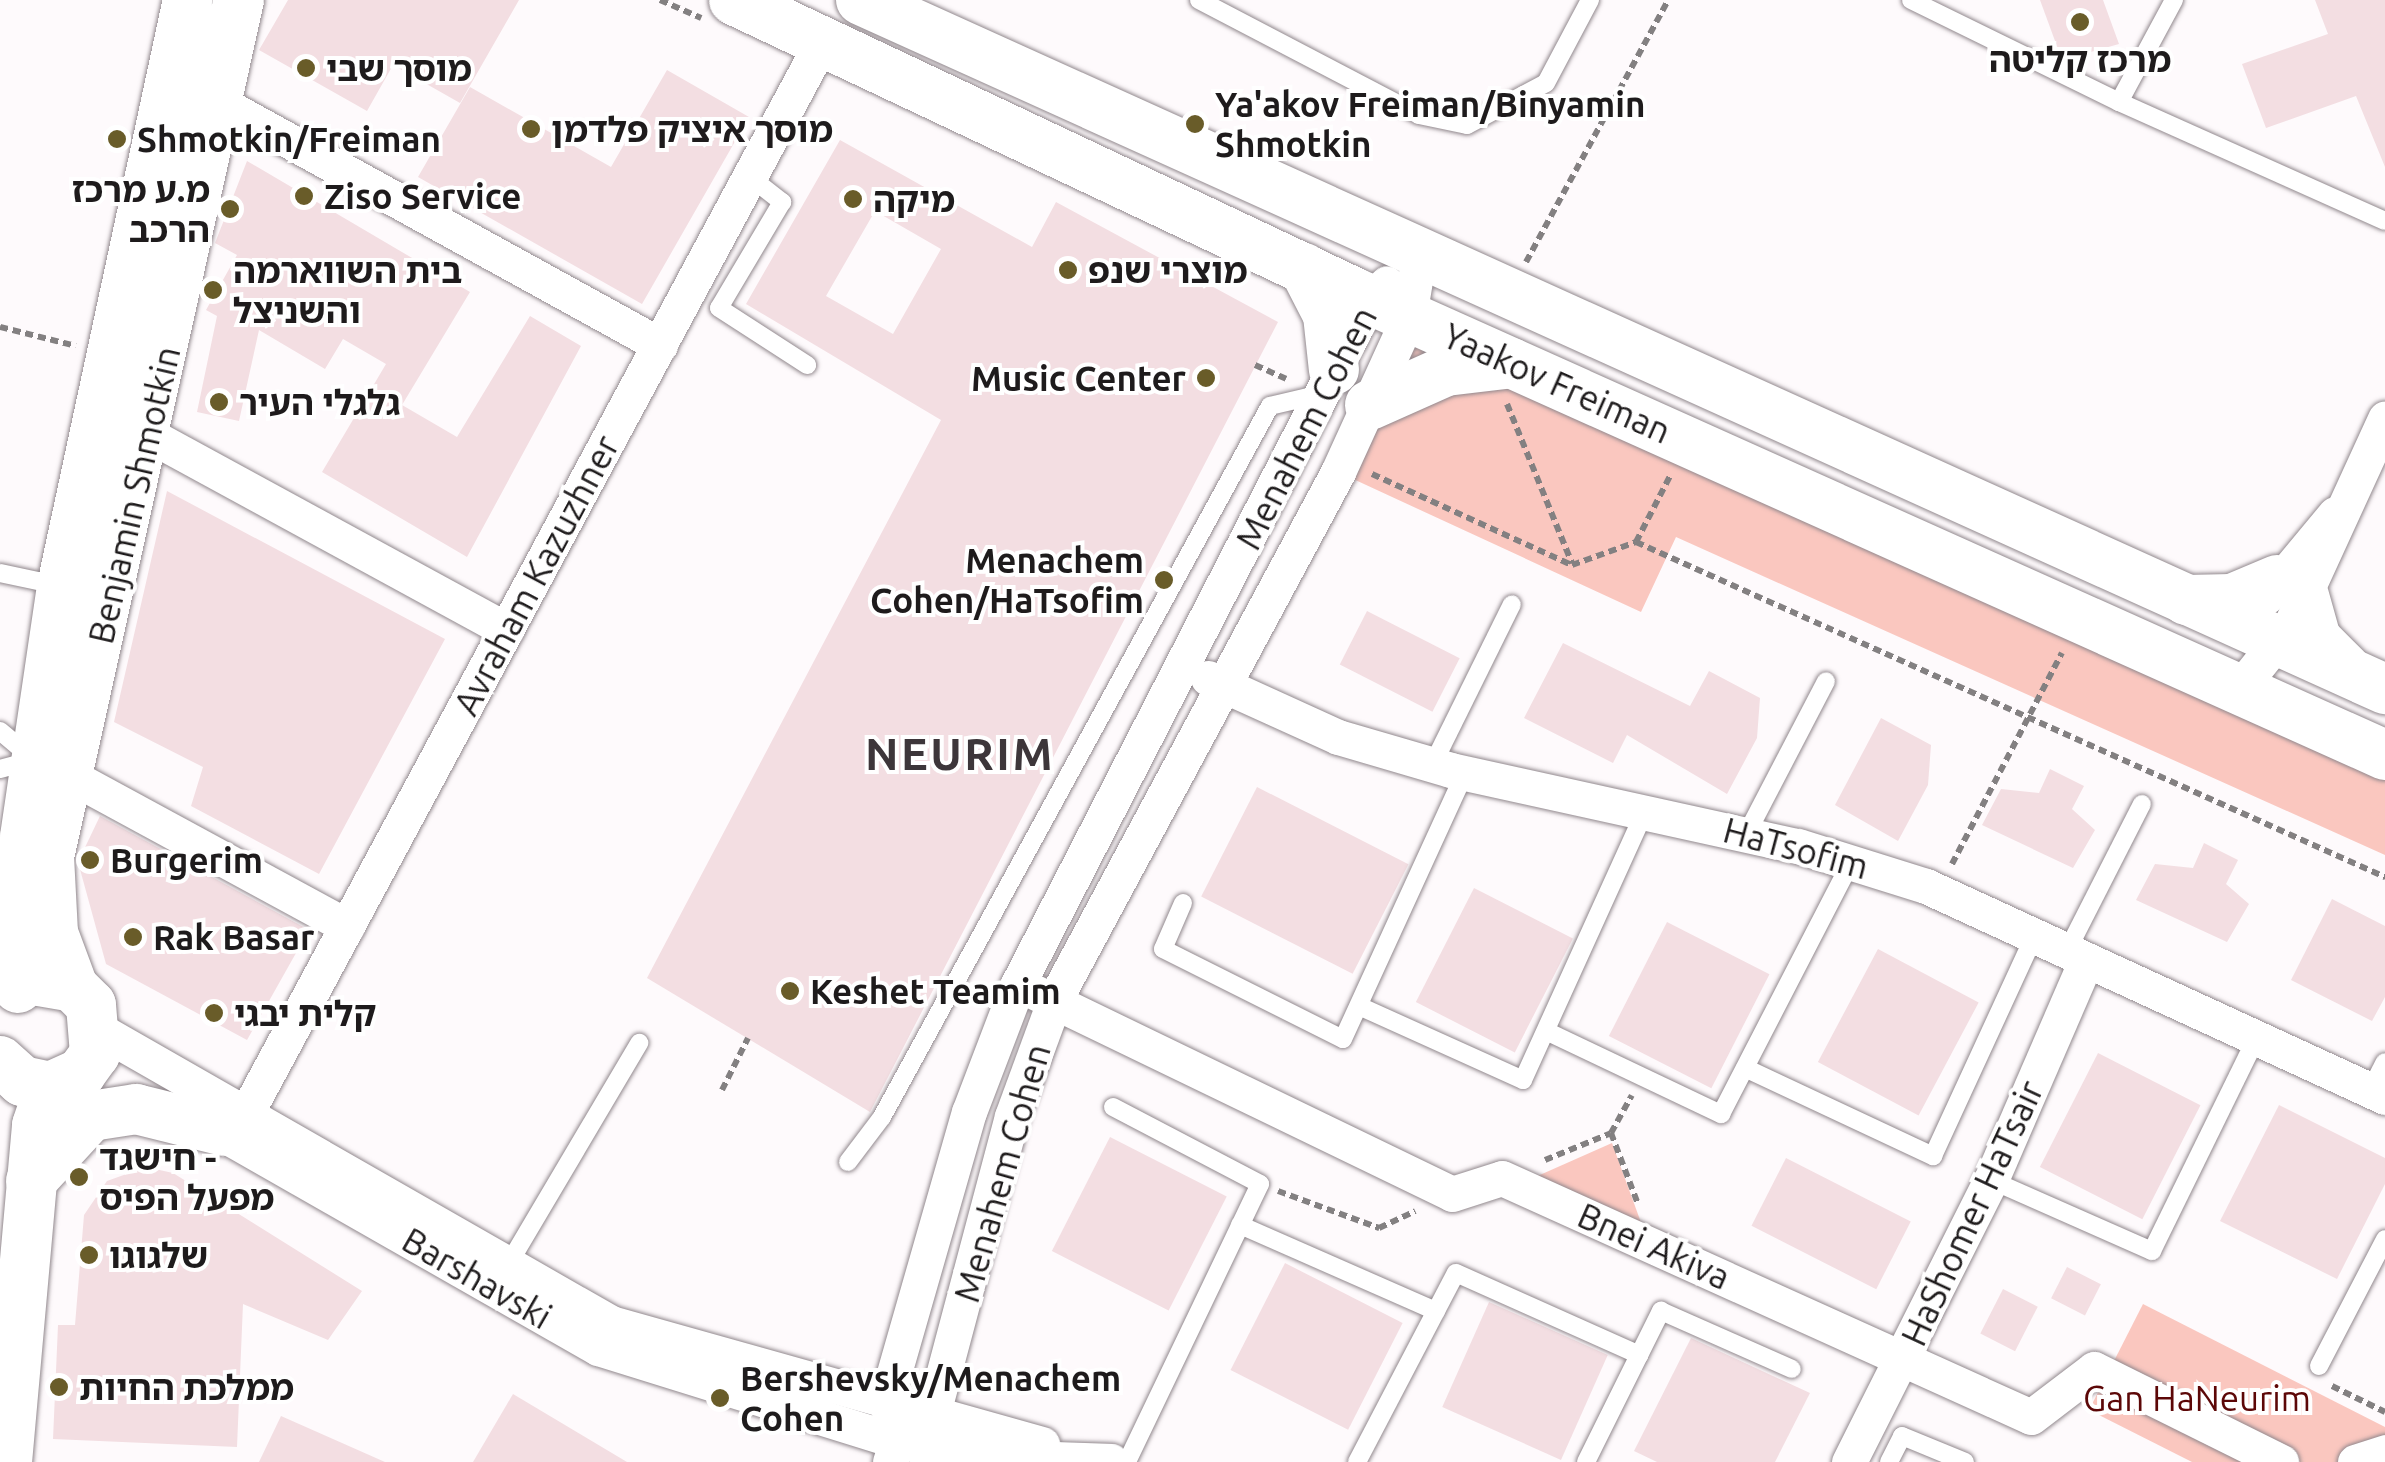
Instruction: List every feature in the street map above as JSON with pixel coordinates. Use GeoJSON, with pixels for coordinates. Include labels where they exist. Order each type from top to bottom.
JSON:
{"type":"FeatureCollection","features":[{"type":"Feature","properties":{"kind":"main road","name":"Benjamin Shmotkin"},"geometry":{"type":"LineString","coordinates":[[9,998],[13,829],[188,0]]}},
{"type":"Feature","properties":{"kind":"main road","name":"Benjamin Shmotkin"},"geometry":{"type":"LineString","coordinates":[[99,1030],[73,987],[48,901],[26,758],[149,435],[215,100],[239,0]]}},
{"type":"Feature","properties":{"kind":"main road","name":"Yaakov Freiman"},"geometry":{"type":"LineString","coordinates":[[734,0],[1390,308],[1509,380],[2080,618],[2385,755]]}},
{"type":"Feature","properties":{"kind":"main road","name":"Yaakov Freiman"},"geometry":{"type":"LineString","coordinates":[[861,0],[921,12],[1420,251],[2367,681]]}},
{"type":"Feature","properties":{"kind":"main road"},"geometry":{"type":"LineString","coordinates":[[1304,268],[1328,315],[1328,387],[1446,371],[1509,380]]}},
{"type":"Feature","properties":{"kind":"main road"},"geometry":{"type":"LineString","coordinates":[[2186,600],[2232,599],[2291,588],[2316,640],[2367,681]]}},
{"type":"Feature","properties":{"kind":"main road"},"geometry":{"type":"LineString","coordinates":[[9,998],[45,980],[73,987]]}},
{"type":"Feature","properties":{"kind":"main road"},"geometry":{"type":"LineString","coordinates":[[33,1075],[90,1064],[99,1030]]}},
{"type":"Feature","properties":{"kind":"main road"},"geometry":{"type":"LineString","coordinates":[[8,1462],[30,1181],[33,1075]]}},
{"type":"Feature","properties":{"kind":"main road"},"geometry":{"type":"LineString","coordinates":[[0,1347],[14,1184],[33,1075]]}},
{"type":"Feature","properties":{"kind":"main road"},"geometry":{"type":"LineString","coordinates":[[30,1181],[91,1116],[136,1109],[236,1120]]}},
{"type":"Feature","properties":{"kind":"street","name":"Avraham Kazuzhner"},"geometry":{"type":"LineString","coordinates":[[236,1120],[347,926],[823,40]]}},
{"type":"Feature","properties":{"kind":"street"},"geometry":{"type":"LineString","coordinates":[[215,100],[660,345]]}},
{"type":"Feature","properties":{"kind":"street","name":"Menahem Cohen"},"geometry":{"type":"LineString","coordinates":[[886,1401],[969,1112],[1018,984],[1328,387],[1390,308],[1420,251]]}},
{"type":"Feature","properties":{"kind":"street","name":"Menahem Cohen"},"geometry":{"type":"LineString","coordinates":[[934,1414],[1012,1116],[1055,998],[1229,685],[1343,461],[1328,387],[1390,308]]}},
{"type":"Feature","properties":{"kind":"street"},"geometry":{"type":"LineString","coordinates":[[2239,689],[2264,634],[2335,514],[2385,418]]}},
{"type":"Feature","properties":{"kind":"street"},"geometry":{"type":"LineString","coordinates":[[149,435],[506,630]]}},
{"type":"Feature","properties":{"kind":"street","name":"HaTsofim"},"geometry":{"type":"LineString","coordinates":[[1184,669],[1229,685],[1338,737],[1449,768],[1747,833],[1937,891],[2256,1040],[2380,1082]]}},
{"type":"Feature","properties":{"kind":"street"},"geometry":{"type":"LineString","coordinates":[[26,758],[347,926]]}},
{"type":"Feature","properties":{"kind":"street","name":"HaShomer HaTsair"},"geometry":{"type":"LineString","coordinates":[[1849,1462],[1991,1180],[2076,956]]}},
{"type":"Feature","properties":{"kind":"street"},"geometry":{"type":"LineString","coordinates":[[1018,984],[1055,998],[1452,1194],[1502,1178]]}},
{"type":"Feature","properties":{"kind":"street","name":"Barshavski"},"geometry":{"type":"LineString","coordinates":[[99,1030],[236,1120],[502,1275],[611,1323],[1111,1461]]}},
{"type":"Feature","properties":{"kind":"street","name":"Barshavski"},"geometry":{"type":"LineString","coordinates":[[33,1075],[236,1120]]}},
{"type":"Feature","properties":{"kind":"street","name":"Bnei Akiva"},"geometry":{"type":"LineString","coordinates":[[1502,1178],[2030,1416],[2094,1369],[2281,1462]]}},
{"type":"Feature","properties":{"kind":"street","name":"Barshavski"},"geometry":{"type":"LineString","coordinates":[[502,1275],[598,1348],[894,1451],[1111,1461]]}},
{"type":"Feature","properties":{"kind":"street"},"geometry":{"type":"LineString","coordinates":[[886,1401],[894,1451]]}},
{"type":"Feature","properties":{"kind":"street"},"geometry":{"type":"LineString","coordinates":[[894,1451],[934,1414]]}},
{"type":"Feature","properties":{"kind":"street"},"geometry":{"type":"LineString","coordinates":[[2355,1462],[2385,1452]]}},
{"type":"Feature","properties":{"kind":"street"},"geometry":{"type":"LineString","coordinates":[[1111,1461],[1124,1462]]}},
{"type":"Feature","properties":{"kind":"lane"},"geometry":{"type":"LineString","coordinates":[[1198,0],[1419,115],[1467,125],[1546,83],[1590,0]]}},
{"type":"Feature","properties":{"kind":"lane"},"geometry":{"type":"LineString","coordinates":[[1911,0],[2119,102],[2385,221]]}},
{"type":"Feature","properties":{"kind":"lane"},"geometry":{"type":"LineString","coordinates":[[2119,102],[2174,0]]}},
{"type":"Feature","properties":{"kind":"lane"},"geometry":{"type":"LineString","coordinates":[[750,177],[782,202],[719,308],[807,365]]}},
{"type":"Feature","properties":{"kind":"lane"},"geometry":{"type":"LineString","coordinates":[[848,1162],[882,1117],[1270,406],[1328,387]]}},
{"type":"Feature","properties":{"kind":"lane"},"geometry":{"type":"LineString","coordinates":[[0,572],[62,586]]}},
{"type":"Feature","properties":{"kind":"lane"},"geometry":{"type":"LineString","coordinates":[[1182,904],[1162,949],[1343,1040],[1512,604]]}},
{"type":"Feature","properties":{"kind":"lane"},"geometry":{"type":"LineString","coordinates":[[1747,833],[1826,682]]}},
{"type":"Feature","properties":{"kind":"lane"},"geometry":{"type":"LineString","coordinates":[[2076,956],[2142,804]]}},
{"type":"Feature","properties":{"kind":"lane"},"geometry":{"type":"LineString","coordinates":[[1359,1006],[1524,1080],[1646,809]]}},
{"type":"Feature","properties":{"kind":"lane"},"geometry":{"type":"LineString","coordinates":[[1546,1031],[1721,1114],[1851,862]]}},
{"type":"Feature","properties":{"kind":"lane"},"geometry":{"type":"LineString","coordinates":[[1745,1068],[1933,1156],[2034,936]]}},
{"type":"Feature","properties":{"kind":"lane"},"geometry":{"type":"LineString","coordinates":[[1991,1180],[2152,1251],[2256,1040]]}},
{"type":"Feature","properties":{"kind":"lane"},"geometry":{"type":"LineString","coordinates":[[502,1275],[639,1042]]}},
{"type":"Feature","properties":{"kind":"lane"},"geometry":{"type":"LineString","coordinates":[[1113,1108],[1260,1184],[1124,1462]]}},
{"type":"Feature","properties":{"kind":"lane"},"geometry":{"type":"LineString","coordinates":[[1240,1225],[1436,1312]]}},
{"type":"Feature","properties":{"kind":"lane"},"geometry":{"type":"LineString","coordinates":[[2320,1366],[2385,1239]]}},
{"type":"Feature","properties":{"kind":"lane"},"geometry":{"type":"LineString","coordinates":[[1357,1462],[1456,1272],[1639,1356]]}},
{"type":"Feature","properties":{"kind":"lane"},"geometry":{"type":"LineString","coordinates":[[1586,1462],[1661,1312],[1792,1369]]}},
{"type":"Feature","properties":{"kind":"lane"},"geometry":{"type":"LineString","coordinates":[[1890,1462],[1902,1436],[1964,1462]]}},
{"type":"Feature","properties":{"kind":"path"},"geometry":{"type":"LineString","coordinates":[[1523,267],[1668,0]]}},
{"type":"Feature","properties":{"kind":"path"},"geometry":{"type":"LineString","coordinates":[[1255,365],[1328,387]]}},
{"type":"Feature","properties":{"kind":"path"},"geometry":{"type":"LineString","coordinates":[[1509,380],[1572,564]]}},
{"type":"Feature","properties":{"kind":"path"},"geometry":{"type":"LineString","coordinates":[[1343,461],[1572,564],[1636,542],[2385,877]]}},
{"type":"Feature","properties":{"kind":"path"},"geometry":{"type":"LineString","coordinates":[[1636,542],[1672,473]]}},
{"type":"Feature","properties":{"kind":"path"},"geometry":{"type":"LineString","coordinates":[[1937,891],[2080,618]]}},
{"type":"Feature","properties":{"kind":"path"},"geometry":{"type":"LineString","coordinates":[[722,1090],[748,1038]]}},
{"type":"Feature","properties":{"kind":"path"},"geometry":{"type":"LineString","coordinates":[[1502,1178],[1611,1134],[1642,1076]]}},
{"type":"Feature","properties":{"kind":"path"},"geometry":{"type":"LineString","coordinates":[[1611,1134],[1654,1246]]}},
{"type":"Feature","properties":{"kind":"path"},"geometry":{"type":"LineString","coordinates":[[1260,1184],[1378,1228],[1452,1194]]}},
{"type":"Feature","properties":{"kind":"path"},"geometry":{"type":"LineString","coordinates":[[2320,1366],[2318,1380],[2385,1412]]}},
{"type":"Feature","properties":{"kind":"green space"},"geometry":{"type":"Polygon","coordinates":[[[1409,316],[2385,755],[2385,855],[1676,537],[1641,612],[1338,472],[1409,316]]]}},
{"type":"Feature","properties":{"kind":"green space"},"geometry":{"type":"Polygon","coordinates":[[[1612,1143],[1643,1228],[1533,1178],[1612,1143]]]}},
{"type":"Feature","properties":{"kind":"green space","name":"Gan HaNeurim"},"geometry":{"type":"Polygon","coordinates":[[[2143,1304],[2385,1427],[2385,1462],[2192,1462],[2089,1410],[2143,1304]]]}},
{"type":"Feature","properties":{"kind":"building"},"geometry":{"type":"Polygon","coordinates":[[[288,0],[519,0],[460,103],[393,65],[367,111],[259,50],[288,0]]]}},
{"type":"Feature","properties":{"kind":"building","name":"מרכז קליטה"},"geometry":{"type":"Polygon","coordinates":[[[2040,0],[2103,0],[2119,44],[2062,60],[2040,0]]]}},
{"type":"Feature","properties":{"kind":"building"},"geometry":{"type":"Polygon","coordinates":[[[2315,0],[2385,0],[2385,167],[2356,96],[2266,128],[2242,64],[2328,34],[2315,0]]]}},
{"type":"Feature","properties":{"kind":"building"},"geometry":{"type":"Polygon","coordinates":[[[667,70],[749,117],[642,304],[418,177],[470,87],[611,167],[667,70]]]}},
{"type":"Feature","properties":{"kind":"building"},"geometry":{"type":"Polygon","coordinates":[[[840,140],[1032,247],[1056,202],[1278,322],[870,1112],[647,978],[941,420],[746,304],[840,140]],[[875,211],[826,296],[893,334],[941,249],[875,211]]]}},
{"type":"Feature","properties":{"kind":"building"},"geometry":{"type":"Polygon","coordinates":[[[247,161],[470,292],[402,405],[457,437],[530,316],[581,346],[467,557],[322,472],[386,364],[343,339],[325,369],[259,330],[239,421],[197,412],[217,316],[206,310],[237,255],[215,243],[247,161]]]}},
{"type":"Feature","properties":{"kind":"building"},"geometry":{"type":"Polygon","coordinates":[[[167,491],[445,639],[319,874],[191,806],[203,767],[114,722],[167,491]]]}},
{"type":"Feature","properties":{"kind":"building"},"geometry":{"type":"Polygon","coordinates":[[[1367,611],[1460,658],[1432,712],[1340,664],[1367,611]]]}},
{"type":"Feature","properties":{"kind":"building"},"geometry":{"type":"Polygon","coordinates":[[[1563,643],[1690,706],[1709,671],[1760,698],[1757,738],[1727,794],[1627,735],[1613,763],[1524,718],[1563,643]]]}},
{"type":"Feature","properties":{"kind":"building"},"geometry":{"type":"Polygon","coordinates":[[[1881,718],[1931,745],[1928,785],[1898,841],[1835,805],[1881,718]]]}},
{"type":"Feature","properties":{"kind":"building"},"geometry":{"type":"Polygon","coordinates":[[[2050,769],[2084,786],[2072,809],[2095,830],[2073,868],[1982,825],[2001,789],[2039,793],[2050,769]]]}},
{"type":"Feature","properties":{"kind":"building"},"geometry":{"type":"Polygon","coordinates":[[[1257,787],[1408,864],[1353,974],[1201,897],[1257,787]]]}},
{"type":"Feature","properties":{"kind":"building"},"geometry":{"type":"Polygon","coordinates":[[[100,816],[309,930],[247,1040],[106,964],[78,862],[100,816]]]}},
{"type":"Feature","properties":{"kind":"building"},"geometry":{"type":"Polygon","coordinates":[[[2204,843],[2238,860],[2226,884],[2249,904],[2227,942],[2136,900],[2155,864],[2193,868],[2204,843]]]}},
{"type":"Feature","properties":{"kind":"building"},"geometry":{"type":"Polygon","coordinates":[[[1474,888],[1573,938],[1515,1052],[1416,1002],[1474,888]]]}},
{"type":"Feature","properties":{"kind":"building"},"geometry":{"type":"Polygon","coordinates":[[[2332,899],[2385,926],[2385,997],[2372,1021],[2291,980],[2332,899]]]}},
{"type":"Feature","properties":{"kind":"building"},"geometry":{"type":"Polygon","coordinates":[[[1667,922],[1769,974],[1711,1088],[1609,1036],[1667,922]]]}},
{"type":"Feature","properties":{"kind":"building"},"geometry":{"type":"Polygon","coordinates":[[[1878,949],[1979,1003],[1919,1116],[1818,1062],[1878,949]]]}},
{"type":"Feature","properties":{"kind":"building"},"geometry":{"type":"Polygon","coordinates":[[[2098,1053],[2200,1105],[2142,1219],[2040,1167],[2098,1053]]]}},
{"type":"Feature","properties":{"kind":"building"},"geometry":{"type":"Polygon","coordinates":[[[2279,1105],[2385,1158],[2385,1184],[2337,1279],[2220,1221],[2279,1105]]]}},
{"type":"Feature","properties":{"kind":"building"},"geometry":{"type":"Polygon","coordinates":[[[1110,1137],[1227,1196],[1169,1311],[1052,1251],[1110,1137]]]}},
{"type":"Feature","properties":{"kind":"building"},"geometry":{"type":"Polygon","coordinates":[[[1786,1158],[1911,1222],[1876,1289],[1751,1226],[1786,1158]]]}},
{"type":"Feature","properties":{"kind":"building"},"geometry":{"type":"Polygon","coordinates":[[[146,1167],[173,1173],[362,1291],[328,1340],[243,1304],[237,1447],[53,1439],[58,1325],[75,1325],[84,1215],[107,1181],[146,1167]]]}},
{"type":"Feature","properties":{"kind":"building"},"geometry":{"type":"Polygon","coordinates":[[[1285,1263],[1403,1323],[1348,1430],[1231,1370],[1285,1263]]]}},
{"type":"Feature","properties":{"kind":"building"},"geometry":{"type":"Polygon","coordinates":[[[2067,1267],[2101,1284],[2085,1315],[2051,1298],[2067,1267]]]}},
{"type":"Feature","properties":{"kind":"building"},"geometry":{"type":"Polygon","coordinates":[[[2003,1289],[2038,1307],[2015,1351],[1980,1334],[2003,1289]]]}},
{"type":"Feature","properties":{"kind":"building"},"geometry":{"type":"Polygon","coordinates":[[[1489,1302],[1608,1355],[1561,1460],[1442,1407],[1489,1302]]]}},
{"type":"Feature","properties":{"kind":"building"},"geometry":{"type":"Polygon","coordinates":[[[1691,1338],[1810,1393],[1775,1462],[1657,1462],[1634,1451],[1691,1338]]]}},
{"type":"Feature","properties":{"kind":"building"},"geometry":{"type":"Polygon","coordinates":[[[513,1394],[627,1462],[473,1462],[513,1394]]]}},
{"type":"Feature","properties":{"kind":"building"},"geometry":{"type":"Polygon","coordinates":[[[281,1416],[385,1462],[259,1462],[281,1416]]]}},
{"type":"Feature","properties":{"kind":"place","name":"מרכז קליטה"},"geometry":{"type":"Point","coordinates":[2080,22]}},
{"type":"Feature","properties":{"kind":"place","name":"מוסך שבי"},"geometry":{"type":"Point","coordinates":[306,68]}},
{"type":"Feature","properties":{"kind":"place","name":"Ya'akov Freiman/Binyamin Shmotkin"},"geometry":{"type":"Point","coordinates":[1195,124]}},
{"type":"Feature","properties":{"kind":"place","name":"מוסך איציק פלדמן"},"geometry":{"type":"Point","coordinates":[531,129]}},
{"type":"Feature","properties":{"kind":"place","name":"Shmotkin/Freiman"},"geometry":{"type":"Point","coordinates":[117,139]}},
{"type":"Feature","properties":{"kind":"place","name":"Ziso Service"},"geometry":{"type":"Point","coordinates":[304,196]}},
{"type":"Feature","properties":{"kind":"place","name":"מיקה"},"geometry":{"type":"Point","coordinates":[853,199]}},
{"type":"Feature","properties":{"kind":"place","name":"מ.ע מרכז הרכב"},"geometry":{"type":"Point","coordinates":[230,209]}},
{"type":"Feature","properties":{"kind":"place","name":"מוצרי שנפ"},"geometry":{"type":"Point","coordinates":[1068,270]}},
{"type":"Feature","properties":{"kind":"place","name":"בית השווארמה והשניצל"},"geometry":{"type":"Point","coordinates":[213,290]}},
{"type":"Feature","properties":{"kind":"place","name":"Music Center"},"geometry":{"type":"Point","coordinates":[1206,378]}},
{"type":"Feature","properties":{"kind":"place","name":"גלגלי העיר"},"geometry":{"type":"Point","coordinates":[219,402]}},
{"type":"Feature","properties":{"kind":"place","name":"Menachem Cohen/HaTsofim"},"geometry":{"type":"Point","coordinates":[1164,580]}},
{"type":"Feature","properties":{"kind":"place","name":"Burgerim"},"geometry":{"type":"Point","coordinates":[90,860]}},
{"type":"Feature","properties":{"kind":"place","name":"Rak Basar"},"geometry":{"type":"Point","coordinates":[133,937]}},
{"type":"Feature","properties":{"kind":"place","name":"Keshet Teamim"},"geometry":{"type":"Point","coordinates":[790,991]}},
{"type":"Feature","properties":{"kind":"place","name":"קלית יבגי"},"geometry":{"type":"Point","coordinates":[214,1013]}},
{"type":"Feature","properties":{"kind":"place","name":"חישגד - מפעל הפיס"},"geometry":{"type":"Point","coordinates":[79,1177]}},
{"type":"Feature","properties":{"kind":"place","name":"שלגוגו"},"geometry":{"type":"Point","coordinates":[89,1255]}},
{"type":"Feature","properties":{"kind":"place","name":"ממלכת החיות"},"geometry":{"type":"Point","coordinates":[59,1387]}},
{"type":"Feature","properties":{"kind":"place","name":"Bershevsky/Menachem Cohen"},"geometry":{"type":"Point","coordinates":[720,1398]}},
{"type":"Feature","properties":{"kind":"district","name":"NEURIM"},"geometry":{"type":"Point","coordinates":[960,754]}}]}
